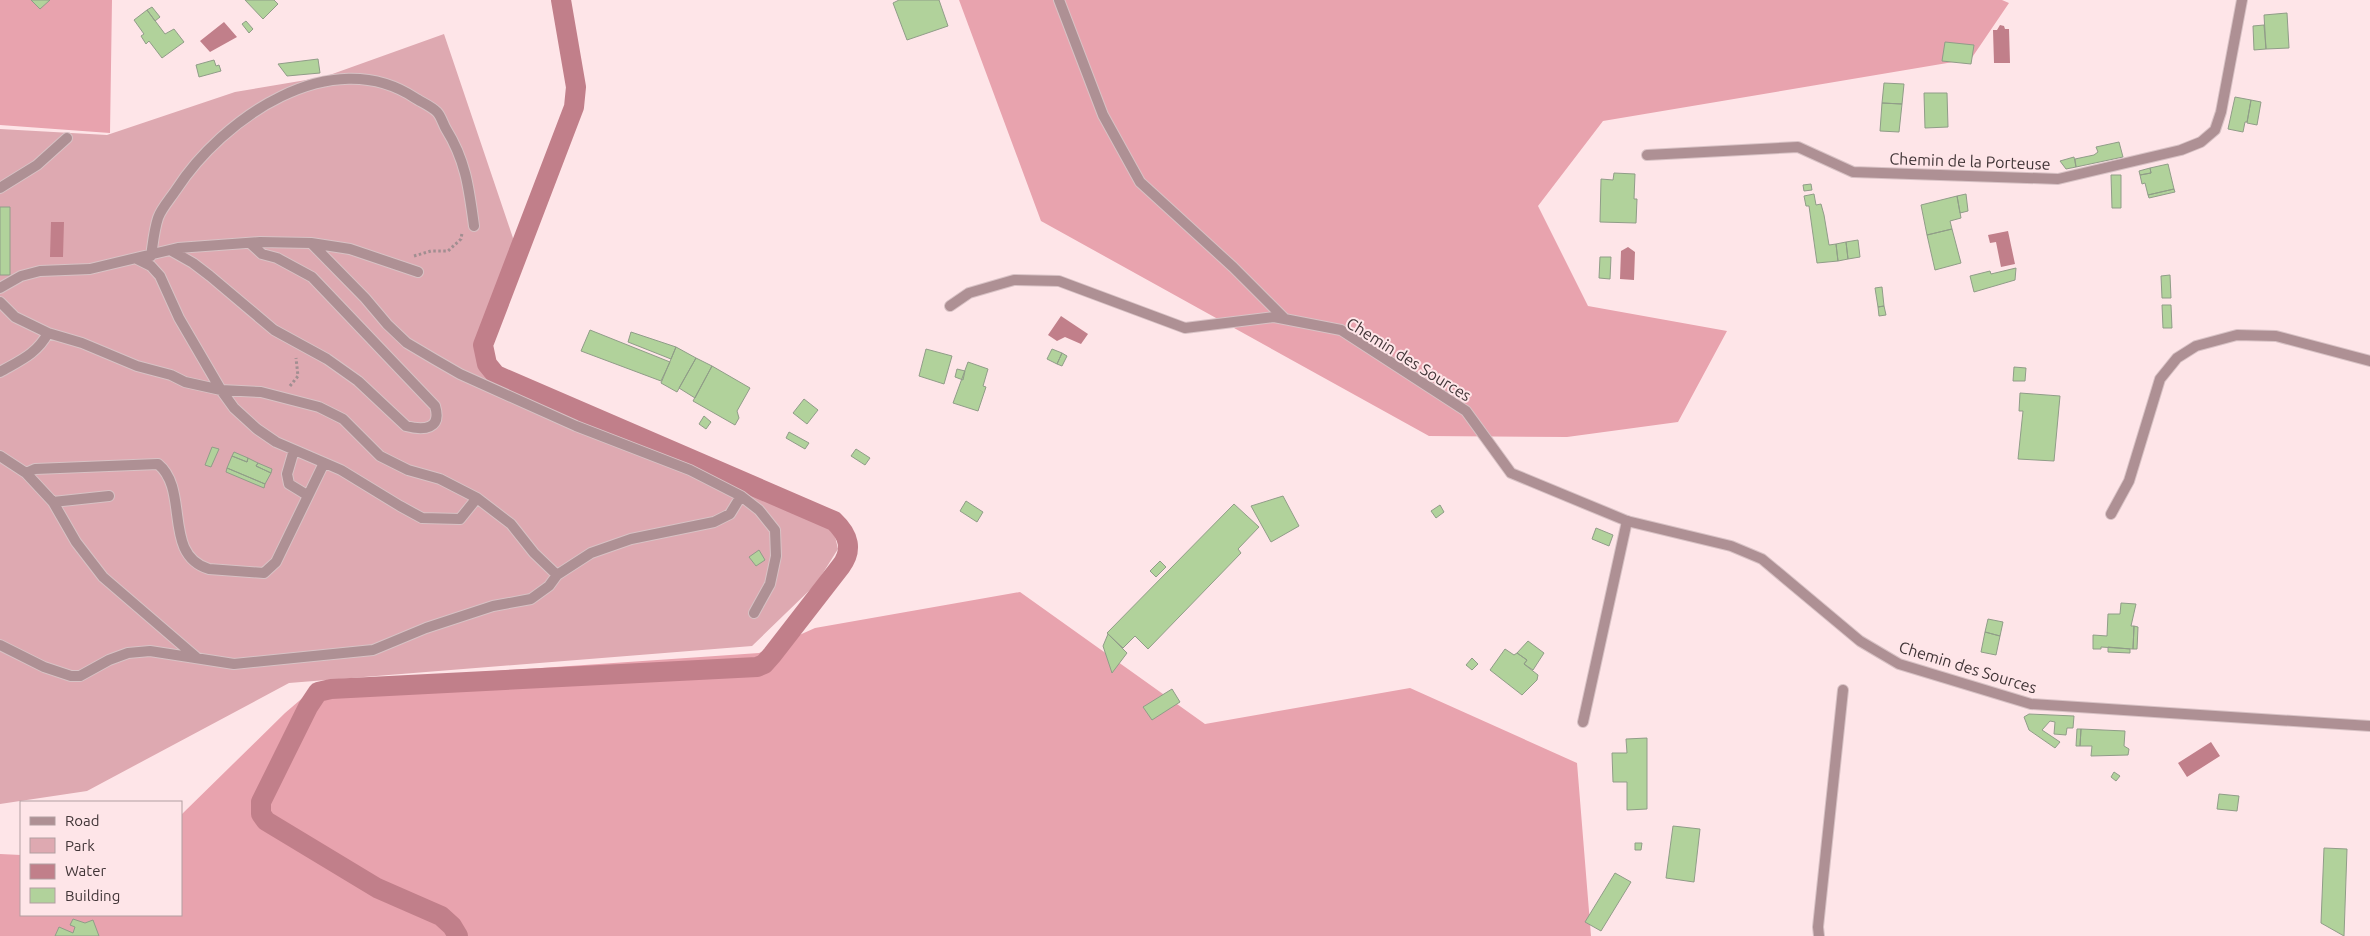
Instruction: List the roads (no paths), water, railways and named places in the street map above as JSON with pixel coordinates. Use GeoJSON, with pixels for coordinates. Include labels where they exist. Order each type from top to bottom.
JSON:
{"type":"FeatureCollection","features":[{"type":"Feature","properties":{"kind":"street"},"geometry":{"type":"LineString","coordinates":[[1059,0],[1103,115],[1140,182],[1233,267],[1286,320]]}},
{"type":"Feature","properties":{"kind":"street","name":"Chemin de la Porteuse"},"geometry":{"type":"LineString","coordinates":[[1647,155],[1798,147],[1853,172],[2058,179],[2181,150],[2201,142],[2215,130],[2221,112],[2242,0]]}},
{"type":"Feature","properties":{"kind":"street"},"geometry":{"type":"LineString","coordinates":[[151,256],[158,217],[184,177],[222,134],[247,115],[273,100],[324,81],[344,78],[388,84],[409,94],[437,112],[453,140],[466,173],[474,226]]}},
{"type":"Feature","properties":{"kind":"street"},"geometry":{"type":"LineString","coordinates":[[0,188],[37,165],[67,138]]}},
{"type":"Feature","properties":{"kind":"street"},"geometry":{"type":"LineString","coordinates":[[311,242],[365,298],[387,324],[407,342],[434,359],[460,374],[576,426],[690,470],[741,496],[759,510],[775,530],[776,556],[770,584],[754,613]]}},
{"type":"Feature","properties":{"kind":"street"},"geometry":{"type":"LineString","coordinates":[[0,288],[21,276],[40,271],[90,269],[170,250],[250,243],[311,242],[350,249],[418,272]]}},
{"type":"Feature","properties":{"kind":"street"},"geometry":{"type":"LineString","coordinates":[[170,250],[193,263],[210,276],[274,330],[327,360],[358,381],[406,426],[416,429],[426,428],[434,424],[438,415],[435,406],[317,282],[299,269],[262,254],[250,243]]}},
{"type":"Feature","properties":{"kind":"street"},"geometry":{"type":"LineString","coordinates":[[137,259],[151,266],[160,276],[179,318],[220,390],[234,408],[257,429],[276,442],[341,470],[422,518],[460,518],[477,498]]}},
{"type":"Feature","properties":{"kind":"street","name":"Chemin des Sources"},"geometry":{"type":"LineString","coordinates":[[950,306],[968,293],[1014,280],[1059,281],[1185,328],[1274,318],[1341,330],[1466,411],[1511,473],[1627,521],[1731,546],[1762,559],[1860,641],[1899,664],[2031,704],[2370,726]]}},
{"type":"Feature","properties":{"kind":"street"},"geometry":{"type":"LineString","coordinates":[[0,302],[14,317],[48,333],[96,348],[137,366],[170,375],[185,382],[220,390],[261,392],[319,407],[343,420],[380,456],[408,470],[440,479],[477,498],[511,524],[534,553],[557,575]]}},
{"type":"Feature","properties":{"kind":"street"},"geometry":{"type":"LineString","coordinates":[[0,372],[34,353],[42,345],[48,333]]}},
{"type":"Feature","properties":{"kind":"street"},"geometry":{"type":"LineString","coordinates":[[2111,514],[2129,481],[2160,379],[2177,358],[2196,346],[2237,335],[2276,336],[2370,362]]}},
{"type":"Feature","properties":{"kind":"street"},"geometry":{"type":"LineString","coordinates":[[294,450],[287,474],[289,484],[307,495]]}},
{"type":"Feature","properties":{"kind":"street"},"geometry":{"type":"LineString","coordinates":[[0,456],[26,473],[53,502],[76,542],[98,572],[196,657]]}},
{"type":"Feature","properties":{"kind":"street"},"geometry":{"type":"LineString","coordinates":[[26,473],[35,469],[158,464],[166,470],[172,485],[186,554],[202,567],[264,573],[276,562],[324,463]]}},
{"type":"Feature","properties":{"kind":"street"},"geometry":{"type":"LineString","coordinates":[[53,502],[109,496]]}},
{"type":"Feature","properties":{"kind":"street"},"geometry":{"type":"LineString","coordinates":[[0,645],[70,676],[80,676],[109,660],[128,653],[150,651],[234,664],[373,650],[426,628],[493,606],[531,598],[549,586],[557,575],[591,553],[631,539],[714,522],[730,514],[741,496]]}},
{"type":"Feature","properties":{"kind":"street"},"geometry":{"type":"LineString","coordinates":[[1583,722],[1627,521]]}},
{"type":"Feature","properties":{"kind":"street"},"geometry":{"type":"LineString","coordinates":[[1819,936],[1818,927],[1843,690]]}},
{"type":"Feature","properties":{"kind":"water"},"geometry":{"type":"Polygon","coordinates":[[[224,22],[237,37],[210,52],[200,41],[224,22]]]}},
{"type":"Feature","properties":{"kind":"water"},"geometry":{"type":"Polygon","coordinates":[[[2000,25],[2004,26],[2005,29],[2009,29],[2010,63],[1994,63],[1993,30],[1997,30],[2000,25]]]}},
{"type":"Feature","properties":{"kind":"water"},"geometry":{"type":"Polygon","coordinates":[[[51,222],[64,222],[63,257],[50,257],[51,222]]]}},
{"type":"Feature","properties":{"kind":"water"},"geometry":{"type":"Polygon","coordinates":[[[2008,231],[2015,264],[2001,267],[1996,242],[1990,243],[1988,235],[2008,231]]]}},
{"type":"Feature","properties":{"kind":"water"},"geometry":{"type":"Polygon","coordinates":[[[1628,247],[1635,252],[1634,280],[1620,279],[1621,251],[1628,247]]]}},
{"type":"Feature","properties":{"kind":"water"},"geometry":{"type":"Polygon","coordinates":[[[1061,316],[1088,334],[1081,344],[1065,337],[1057,341],[1048,335],[1061,316]]]}},
{"type":"Feature","properties":{"kind":"water"},"geometry":{"type":"Polygon","coordinates":[[[2211,742],[2220,756],[2187,777],[2178,763],[2211,742]]]}},
{"type":"Feature","properties":{"kind":"waterway"},"geometry":{"type":"LineString","coordinates":[[458,936],[452,926],[441,916],[377,888],[266,821],[261,814],[261,802],[308,707],[318,692],[331,689],[757,667],[764,664],[772,655],[841,566],[845,560],[848,548],[846,537],[834,521],[496,375],[487,364],[483,345],[574,107],[576,87],[561,0]]}}]}
